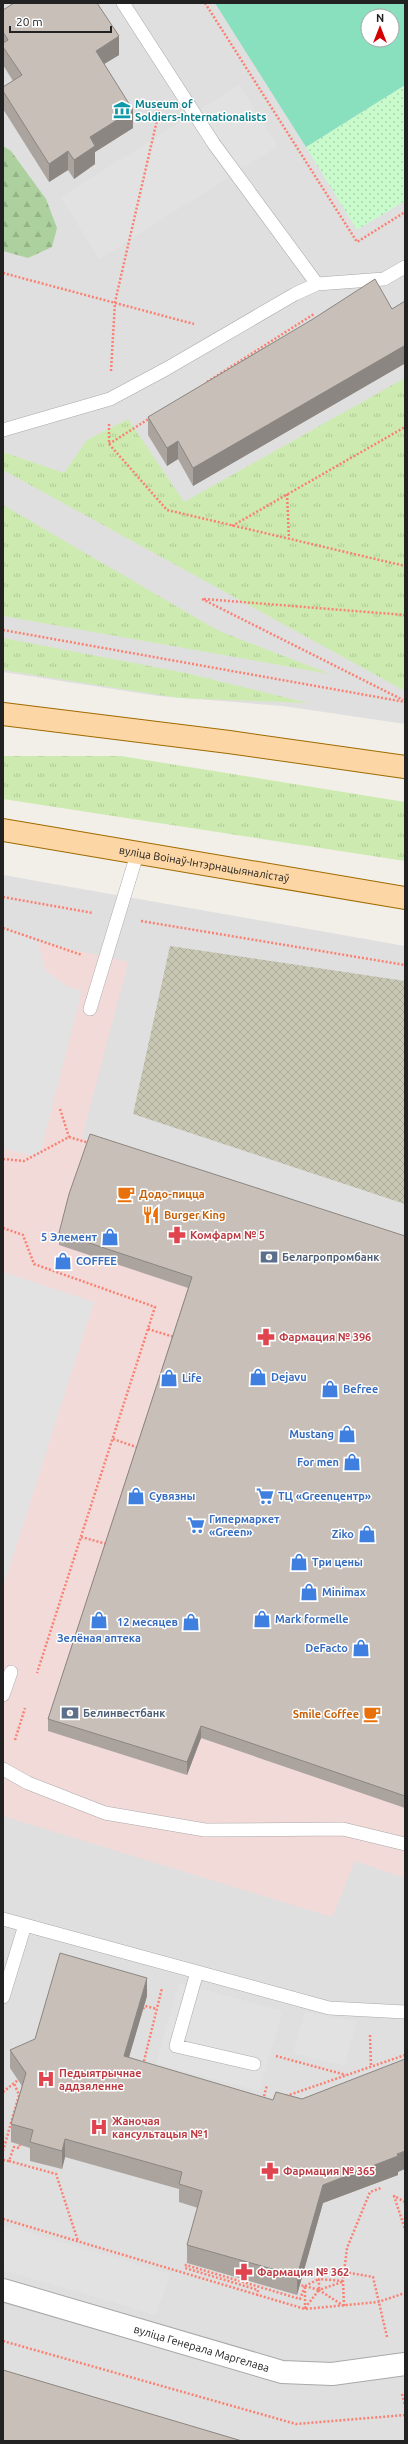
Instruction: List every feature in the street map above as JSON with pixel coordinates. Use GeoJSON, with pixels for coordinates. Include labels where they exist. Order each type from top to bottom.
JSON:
{"type":"FeatureCollection","features":[{"type":"Feature","properties":{"kind":"main road"},"geometry":{"type":"LineString","coordinates":[[3,714],[229,742],[405,767]]}},
{"type":"Feature","properties":{"kind":"main road","name":"вуліца Воінаў-Інтэрнацыяналістаў"},"geometry":{"type":"LineString","coordinates":[[3,830],[138,851],[405,898]]}},
{"type":"Feature","properties":{"kind":"street","name":"вуліца Генерала Маргелава"},"geometry":{"type":"LineString","coordinates":[[3,2290],[282,2372],[332,2374],[405,2364]]}},
{"type":"Feature","properties":{"kind":"lane"},"geometry":{"type":"LineString","coordinates":[[123,3],[214,144],[317,284]]}},
{"type":"Feature","properties":{"kind":"lane"},"geometry":{"type":"LineString","coordinates":[[3,430],[110,399],[317,284],[384,279],[405,267]]}},
{"type":"Feature","properties":{"kind":"lane"},"geometry":{"type":"LineString","coordinates":[[90,1010],[138,851]]}},
{"type":"Feature","properties":{"kind":"lane"},"geometry":{"type":"LineString","coordinates":[[3,1695],[11,1672]]}},
{"type":"Feature","properties":{"kind":"lane"},"geometry":{"type":"LineString","coordinates":[[3,1769],[28,1783],[105,1813],[205,1830],[343,1829],[405,1844]]}},
{"type":"Feature","properties":{"kind":"lane"},"geometry":{"type":"LineString","coordinates":[[3,1920],[329,2008],[405,2012]]}},
{"type":"Feature","properties":{"kind":"lane"},"geometry":{"type":"LineString","coordinates":[[3,1997],[25,1925]]}},
{"type":"Feature","properties":{"kind":"lane"},"geometry":{"type":"LineString","coordinates":[[197,1972],[176,2046],[254,2064]]}},
{"type":"Feature","properties":{"kind":"path"},"geometry":{"type":"LineString","coordinates":[[205,3],[357,242],[405,212]]}},
{"type":"Feature","properties":{"kind":"path"},"geometry":{"type":"LineString","coordinates":[[3,273],[229,333]]}},
{"type":"Feature","properties":{"kind":"path"},"geometry":{"type":"LineString","coordinates":[[203,385],[316,313]]}},
{"type":"Feature","properties":{"kind":"path"},"geometry":{"type":"LineString","coordinates":[[109,444],[156,414]]}},
{"type":"Feature","properties":{"kind":"path"},"geometry":{"type":"LineString","coordinates":[[232,526],[405,427]]}},
{"type":"Feature","properties":{"kind":"path"},"geometry":{"type":"LineString","coordinates":[[287,494],[288,539]]}},
{"type":"Feature","properties":{"kind":"path"},"geometry":{"type":"LineString","coordinates":[[405,615],[202,598],[405,702]]}},
{"type":"Feature","properties":{"kind":"path"},"geometry":{"type":"LineString","coordinates":[[3,630],[405,702]]}},
{"type":"Feature","properties":{"kind":"path"},"geometry":{"type":"LineString","coordinates":[[3,896],[405,966]]}},
{"type":"Feature","properties":{"kind":"path"},"geometry":{"type":"LineString","coordinates":[[3,928],[84,955]]}},
{"type":"Feature","properties":{"kind":"path"},"geometry":{"type":"LineString","coordinates":[[60,1109],[69,1137]]}},
{"type":"Feature","properties":{"kind":"path"},"geometry":{"type":"LineString","coordinates":[[3,1160],[24,1162],[69,1137],[92,1144]]}},
{"type":"Feature","properties":{"kind":"path"},"geometry":{"type":"LineString","coordinates":[[3,1228],[23,1235],[34,1264],[155,1307],[34,1680]]}},
{"type":"Feature","properties":{"kind":"path"},"geometry":{"type":"LineString","coordinates":[[148,1329],[176,1338]]}},
{"type":"Feature","properties":{"kind":"path"},"geometry":{"type":"LineString","coordinates":[[112,1439],[140,1448]]}},
{"type":"Feature","properties":{"kind":"path"},"geometry":{"type":"LineString","coordinates":[[81,1537],[109,1545]]}},
{"type":"Feature","properties":{"kind":"path"},"geometry":{"type":"LineString","coordinates":[[15,1740],[27,1703]]}},
{"type":"Feature","properties":{"kind":"path"},"geometry":{"type":"LineString","coordinates":[[143,2009],[145,2006],[157,2009]]}},
{"type":"Feature","properties":{"kind":"path"},"geometry":{"type":"LineString","coordinates":[[274,2062],[277,2055],[346,2075]]}},
{"type":"Feature","properties":{"kind":"path"},"geometry":{"type":"LineString","coordinates":[[3,2092],[18,2080]]}},
{"type":"Feature","properties":{"kind":"path"},"geometry":{"type":"LineString","coordinates":[[3,2151],[19,2095],[14,2083]]}},
{"type":"Feature","properties":{"kind":"path"},"geometry":{"type":"LineString","coordinates":[[262,2104],[268,2083]]}},
{"type":"Feature","properties":{"kind":"path"},"geometry":{"type":"LineString","coordinates":[[9,2161],[14,2147],[19,2148],[20,2145]]}},
{"type":"Feature","properties":{"kind":"path"},"geometry":{"type":"LineString","coordinates":[[3,2160],[56,2174],[78,2241]]}},
{"type":"Feature","properties":{"kind":"path"},"geometry":{"type":"LineString","coordinates":[[344,2306],[343,2281],[348,2248],[370,2192],[381,2188]]}},
{"type":"Feature","properties":{"kind":"path"},"geometry":{"type":"LineString","coordinates":[[405,2202],[394,2196],[405,2229]]}},
{"type":"Feature","properties":{"kind":"path"},"geometry":{"type":"LineString","coordinates":[[3,2219],[257,2296],[305,2309],[378,2302],[405,2293]]}},
{"type":"Feature","properties":{"kind":"path"},"geometry":{"type":"LineString","coordinates":[[257,2296],[258,2290],[185,2268],[186,2265],[300,2299],[305,2286],[319,2279],[343,2281]]}},
{"type":"Feature","properties":{"kind":"path"},"geometry":{"type":"LineString","coordinates":[[345,2272],[373,2277],[388,2340]]}},
{"type":"Feature","properties":{"kind":"path"},"geometry":{"type":"LineString","coordinates":[[319,2279],[320,2290]]}},
{"type":"Feature","properties":{"kind":"path"},"geometry":{"type":"LineString","coordinates":[[305,2309],[320,2290],[343,2281]]}},
{"type":"Feature","properties":{"kind":"path"},"geometry":{"type":"LineString","coordinates":[[300,2285],[320,2290],[344,2306]]}},
{"type":"Feature","properties":{"kind":"path"},"geometry":{"type":"LineString","coordinates":[[305,2286],[305,2309]]}},
{"type":"Feature","properties":{"kind":"path"},"geometry":{"type":"LineString","coordinates":[[3,2341],[296,2424],[405,2415]]}},
{"type":"Feature","properties":{"kind":"shaded area"},"geometry":{"type":"Polygon","coordinates":[[[3,3],[405,3],[405,724],[283,706],[158,696],[3,672],[3,3]]]}},
{"type":"Feature","properties":{"kind":"shaded area"},"geometry":{"type":"Polygon","coordinates":[[[239,85],[278,146],[99,259],[61,197],[239,85]]]}},
{"type":"Feature","properties":{"kind":"shaded area"},"geometry":{"type":"Polygon","coordinates":[[[3,875],[405,946],[405,2441],[3,2441],[3,875]]]}},
{"type":"Feature","properties":{"kind":"shaded area"},"geometry":{"type":"Polygon","coordinates":[[[3,929],[38,941],[45,970],[65,985],[82,991],[39,1158],[3,1148],[3,929]]]}},
{"type":"Feature","properties":{"kind":"shaded area"},"geometry":{"type":"Polygon","coordinates":[[[3,934],[128,962],[82,1138],[405,1242],[405,1878],[355,1861],[332,1917],[3,1816],[3,934]]]}},
{"type":"Feature","properties":{"kind":"shaded area"},"geometry":{"type":"Polygon","coordinates":[[[170,946],[405,981],[405,1204],[133,1114],[170,946]]]}},
{"type":"Feature","properties":{"kind":"shaded area"},"geometry":{"type":"Polygon","coordinates":[[[3,1272],[94,1302],[3,1588],[3,1272]]]}},
{"type":"Feature","properties":{"kind":"shaded area"},"geometry":{"type":"Polygon","coordinates":[[[179,1983],[283,2011],[259,2091],[156,2064],[179,1983]]]}},
{"type":"Feature","properties":{"kind":"shaded area"},"geometry":{"type":"Polygon","coordinates":[[[305,2012],[357,2021],[344,2066],[293,2053],[305,2012]]]}},
{"type":"Feature","properties":{"kind":"shaded area"},"geometry":{"type":"Polygon","coordinates":[[[3,2225],[170,2274],[156,2315],[3,2270],[3,2225]]]}},
{"type":"Feature","properties":{"kind":"green space"},"geometry":{"type":"Polygon","coordinates":[[[215,3],[405,3],[405,85],[306,147],[215,3]]]}},
{"type":"Feature","properties":{"kind":"green space"},"geometry":{"type":"Polygon","coordinates":[[[405,85],[405,201],[357,230],[306,147],[405,85]]]}},
{"type":"Feature","properties":{"kind":"green space"},"geometry":{"type":"Polygon","coordinates":[[[3,146],[11,151],[46,199],[57,228],[52,247],[28,258],[3,251],[3,146]]]}},
{"type":"Feature","properties":{"kind":"green space"},"geometry":{"type":"Polygon","coordinates":[[[405,378],[405,691],[3,470],[3,452],[64,473],[87,440],[128,419],[184,502],[405,378]]]}},
{"type":"Feature","properties":{"kind":"green space"},"geometry":{"type":"Polygon","coordinates":[[[3,505],[219,631],[330,674],[3,616],[3,505]]]}},
{"type":"Feature","properties":{"kind":"green space"},"geometry":{"type":"Polygon","coordinates":[[[3,638],[186,673],[308,703],[179,698],[3,670],[3,638]]]}},
{"type":"Feature","properties":{"kind":"green space"},"geometry":{"type":"Polygon","coordinates":[[[3,756],[121,756],[405,802],[405,861],[3,799],[3,756]]]}},
{"type":"Feature","properties":{"kind":"building"},"geometry":{"type":"Polygon","coordinates":[[[14,3],[97,3],[119,36],[96,51],[133,110],[90,137],[95,146],[74,160],[68,151],[49,164],[3,91],[3,87],[22,75],[3,47],[3,43],[8,40],[3,32],[3,10],[14,3]]]}},
{"type":"Feature","properties":{"kind":"building"},"geometry":{"type":"Polygon","coordinates":[[[375,279],[392,309],[405,301],[405,347],[404,346],[193,468],[178,441],[167,448],[148,417],[313,319],[375,279]]]}},
{"type":"Feature","properties":{"kind":"building","name":"ТЦ «Greenцентр»"},"geometry":{"type":"Polygon","coordinates":[[[90,1134],[405,1236],[405,1796],[201,1726],[187,1762],[48,1719],[192,1277],[59,1233],[69,1194],[90,1134]]]}},
{"type":"Feature","properties":{"kind":"building"},"geometry":{"type":"Polygon","coordinates":[[[60,1953],[147,1978],[124,2056],[273,2100],[276,2092],[302,2099],[405,2059],[405,2151],[397,2154],[398,2156],[323,2185],[297,2276],[187,2245],[202,2191],[179,2184],[182,2172],[65,2139],[62,2151],[30,2142],[33,2130],[11,2124],[26,2073],[10,2050],[35,2039],[60,1953]]]}},
{"type":"Feature","properties":{"kind":"building"},"geometry":{"type":"Polygon","coordinates":[[[3,2370],[242,2441],[3,2441],[3,2370]]]}},
{"type":"Feature","properties":{"kind":"place","name":"Museum of Soldiers-Internationalists"},"geometry":{"type":"Point","coordinates":[122,110]}},
{"type":"Feature","properties":{"kind":"place","name":"Додо-пицца"},"geometry":{"type":"Point","coordinates":[126,1194]}},
{"type":"Feature","properties":{"kind":"place","name":"Burger King"},"geometry":{"type":"Point","coordinates":[151,1215]}},
{"type":"Feature","properties":{"kind":"place","name":"Комфарм № 5"},"geometry":{"type":"Point","coordinates":[177,1235]}},
{"type":"Feature","properties":{"kind":"place","name":"5 Элемент"},"geometry":{"type":"Point","coordinates":[110,1237]}},
{"type":"Feature","properties":{"kind":"place","name":"Белагропромбанк"},"geometry":{"type":"Point","coordinates":[269,1257]}},
{"type":"Feature","properties":{"kind":"place","name":"COFFEE"},"geometry":{"type":"Point","coordinates":[63,1261]}},
{"type":"Feature","properties":{"kind":"place","name":"Фармация № 396"},"geometry":{"type":"Point","coordinates":[266,1337]}},
{"type":"Feature","properties":{"kind":"place","name":"Dejavu"},"geometry":{"type":"Point","coordinates":[258,1377]}},
{"type":"Feature","properties":{"kind":"place","name":"Life"},"geometry":{"type":"Point","coordinates":[169,1378]}},
{"type":"Feature","properties":{"kind":"place","name":"Befree"},"geometry":{"type":"Point","coordinates":[330,1389]}},
{"type":"Feature","properties":{"kind":"place","name":"Mustang"},"geometry":{"type":"Point","coordinates":[347,1434]}},
{"type":"Feature","properties":{"kind":"place","name":"For men"},"geometry":{"type":"Point","coordinates":[352,1462]}},
{"type":"Feature","properties":{"kind":"place","name":"Сувязны"},"geometry":{"type":"Point","coordinates":[136,1496]}},
{"type":"Feature","properties":{"kind":"place","name":"ТЦ «Greenцентр»"},"geometry":{"type":"Point","coordinates":[265,1496]}},
{"type":"Feature","properties":{"kind":"place","name":"Гипермаркет «Green»"},"geometry":{"type":"Point","coordinates":[196,1525]}},
{"type":"Feature","properties":{"kind":"place","name":"Ziko"},"geometry":{"type":"Point","coordinates":[367,1534]}},
{"type":"Feature","properties":{"kind":"place","name":"Три цены"},"geometry":{"type":"Point","coordinates":[299,1562]}},
{"type":"Feature","properties":{"kind":"place","name":"Minimax"},"geometry":{"type":"Point","coordinates":[309,1592]}},
{"type":"Feature","properties":{"kind":"place","name":"Mark formelle"},"geometry":{"type":"Point","coordinates":[262,1619]}},
{"type":"Feature","properties":{"kind":"place","name":"Зелёная аптека"},"geometry":{"type":"Point","coordinates":[99,1620]}},
{"type":"Feature","properties":{"kind":"place","name":"12 месяцев"},"geometry":{"type":"Point","coordinates":[191,1622]}},
{"type":"Feature","properties":{"kind":"place","name":"DeFacto"},"geometry":{"type":"Point","coordinates":[361,1648]}},
{"type":"Feature","properties":{"kind":"place","name":"Белинвестбанк"},"geometry":{"type":"Point","coordinates":[70,1713]}},
{"type":"Feature","properties":{"kind":"place","name":"Smile Coffee"},"geometry":{"type":"Point","coordinates":[372,1714]}},
{"type":"Feature","properties":{"kind":"place","name":"Педыятрычнае аддзяленне"},"geometry":{"type":"Point","coordinates":[46,2079]}},
{"type":"Feature","properties":{"kind":"place","name":"Жаночая кансультацыя №1"},"geometry":{"type":"Point","coordinates":[99,2127]}},
{"type":"Feature","properties":{"kind":"place","name":"Фармация № 365"},"geometry":{"type":"Point","coordinates":[270,2171]}},
{"type":"Feature","properties":{"kind":"place","name":"Фармация № 362"},"geometry":{"type":"Point","coordinates":[244,2272]}}]}
